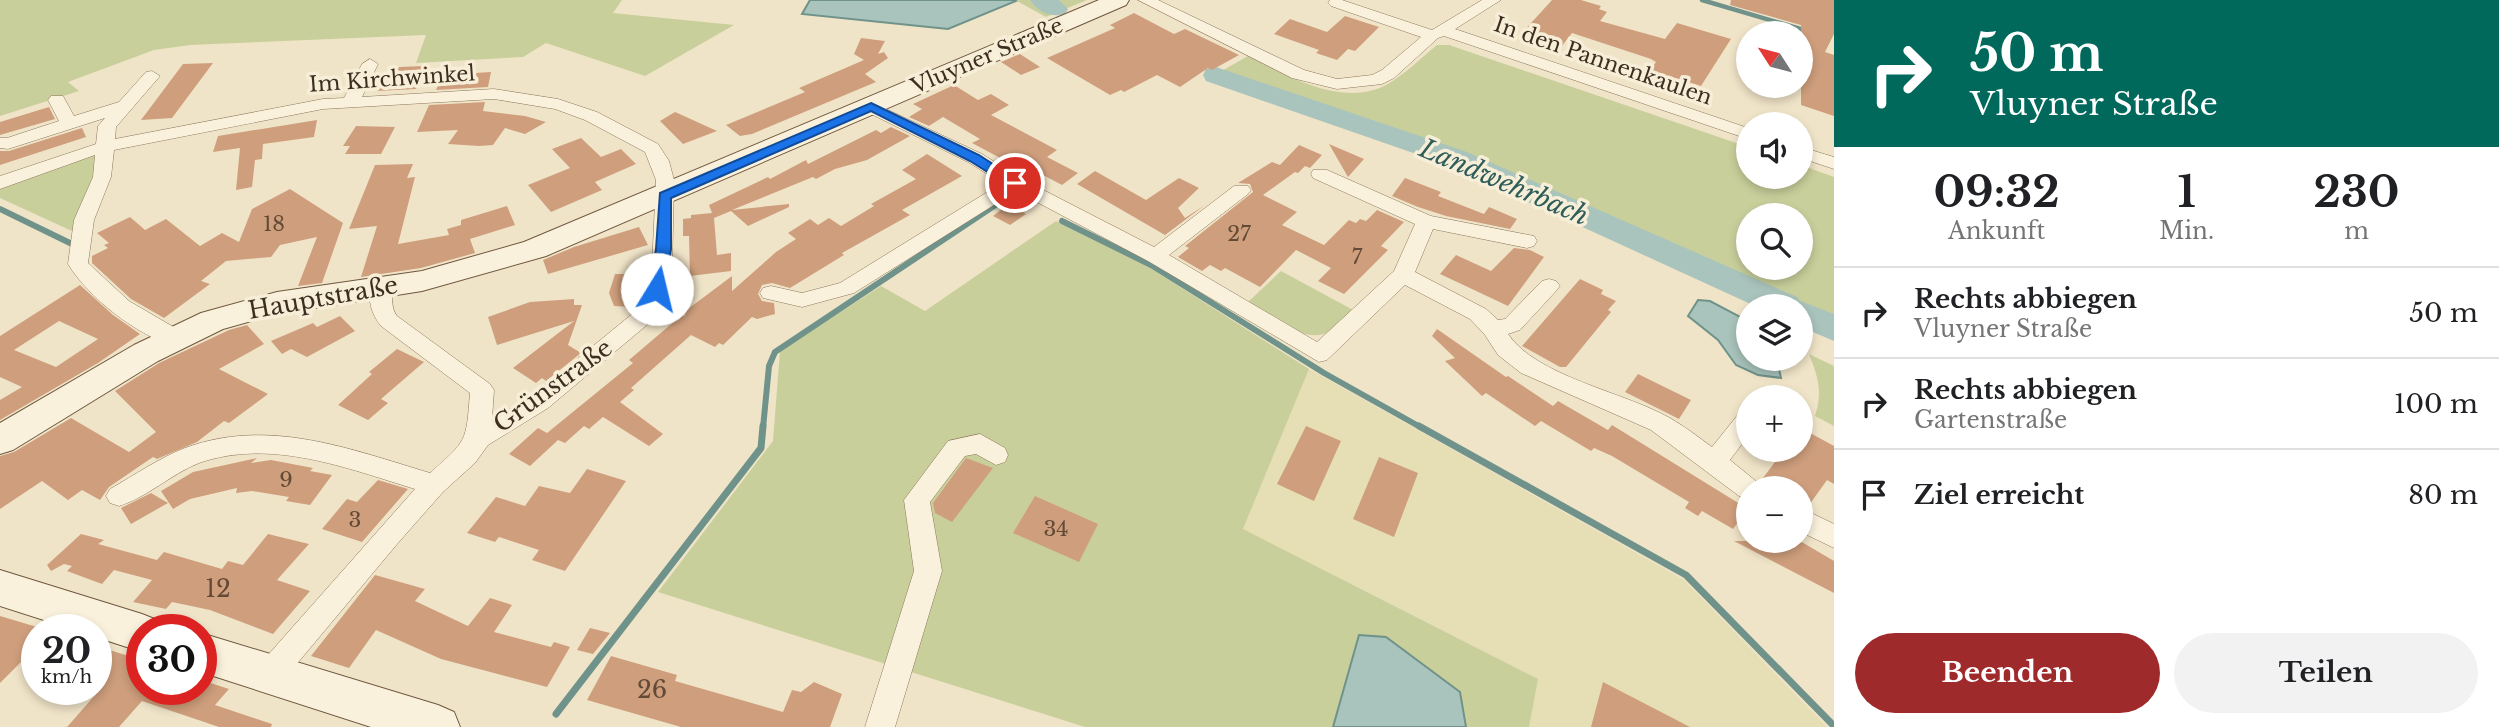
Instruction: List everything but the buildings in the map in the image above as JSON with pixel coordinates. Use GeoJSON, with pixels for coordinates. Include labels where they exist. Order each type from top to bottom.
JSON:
{"type":"FeatureCollection","features":[{"type":"Feature","properties":{"kind":"main road","name":"Vluyner Straße"},"geometry":{"type":"LineString","coordinates":[[664,196],[1118,0]]}},
{"type":"Feature","properties":{"kind":"main road","name":"Hauptstraße"},"geometry":{"type":"LineString","coordinates":[[0,440],[174,338],[212,321],[250,309],[309,297],[381,288],[454,273],[514,256],[664,196]]}},
{"type":"Feature","properties":{"kind":"main road"},"geometry":{"type":"LineString","coordinates":[[0,588],[126,628]]}},
{"type":"Feature","properties":{"kind":"main road"},"geometry":{"type":"LineString","coordinates":[[217,657],[438,727]]}},
{"type":"Feature","properties":{"kind":"street","name":"In den Pannenkaulen"},"geometry":{"type":"LineString","coordinates":[[1146,0],[1298,74],[1337,84],[1364,83],[1388,74],[1457,19],[1493,0]]}},
{"type":"Feature","properties":{"kind":"street"},"geometry":{"type":"LineString","coordinates":[[1336,4],[1438,33]]}},
{"type":"Feature","properties":{"kind":"street","name":"In den Pannenkaulen"},"geometry":{"type":"LineString","coordinates":[[1438,33],[1736,130]]}},
{"type":"Feature","properties":{"kind":"street"},"geometry":{"type":"LineString","coordinates":[[351,101],[370,64]]}},
{"type":"Feature","properties":{"kind":"street"},"geometry":{"type":"LineString","coordinates":[[152,76],[107,126],[102,177],[84,220],[78,264],[134,316],[174,338]]}},
{"type":"Feature","properties":{"kind":"street","name":"Im Kirchwinkel"},"geometry":{"type":"LineString","coordinates":[[0,183],[104,147],[323,104],[494,94],[558,104],[591,116],[652,148],[660,161],[665,180],[664,196]]}},
{"type":"Feature","properties":{"kind":"street"},"geometry":{"type":"LineString","coordinates":[[57,100],[69,124]]}},
{"type":"Feature","properties":{"kind":"street"},"geometry":{"type":"LineString","coordinates":[[0,143],[8,144],[123,106]]}},
{"type":"Feature","properties":{"kind":"street"},"geometry":{"type":"LineString","coordinates":[[871,107],[975,158],[1015,183],[1155,256],[1319,355],[1403,275],[1426,221]]}},
{"type":"Feature","properties":{"kind":"street"},"geometry":{"type":"LineString","coordinates":[[1813,156],[1834,163]]}},
{"type":"Feature","properties":{"kind":"street"},"geometry":{"type":"LineString","coordinates":[[1321,174],[1426,221],[1527,241]]}},
{"type":"Feature","properties":{"kind":"street"},"geometry":{"type":"LineString","coordinates":[[771,293],[802,300],[847,288],[1015,183]]}},
{"type":"Feature","properties":{"kind":"street"},"geometry":{"type":"LineString","coordinates":[[1155,256],[1241,190]]}},
{"type":"Feature","properties":{"kind":"street","name":"Grünstraße"},"geometry":{"type":"LineString","coordinates":[[270,674],[434,485],[466,456],[479,438],[540,402],[646,314],[662,269],[664,196]]}},
{"type":"Feature","properties":{"kind":"street"},"geometry":{"type":"LineString","coordinates":[[1403,275],[1478,314],[1493,329],[1506,349],[1529,367],[1659,423],[1736,479]]}},
{"type":"Feature","properties":{"kind":"street"},"geometry":{"type":"LineString","coordinates":[[1493,329],[1512,325],[1549,286]]}},
{"type":"Feature","properties":{"kind":"street"},"geometry":{"type":"LineString","coordinates":[[381,288],[382,312],[389,321],[482,390],[479,438]]}},
{"type":"Feature","properties":{"kind":"street"},"geometry":{"type":"LineString","coordinates":[[1715,462],[1736,434]]}},
{"type":"Feature","properties":{"kind":"street"},"geometry":{"type":"LineString","coordinates":[[119,496],[195,455],[259,442],[296,446],[434,485]]}},
{"type":"Feature","properties":{"kind":"street"},"geometry":{"type":"LineString","coordinates":[[880,727],[928,571],[917,500],[957,448],[980,444],[996,455]]}},
{"type":"Feature","properties":{"kind":"street"},"geometry":{"type":"LineString","coordinates":[[1813,526],[1834,537]]}},
{"type":"Feature","properties":{"kind":"shaded area"},"geometry":{"type":"Polygon","coordinates":[[[1309,369],[1684,580],[1827,727],[1529,727],[1537,679],[1243,529],[1309,369]]]}},
{"type":"Feature","properties":{"kind":"green space"},"geometry":{"type":"Polygon","coordinates":[[[0,0],[622,0],[613,13],[734,25],[645,76],[546,43],[523,57],[416,63],[426,35],[190,45],[154,50],[68,82],[79,91],[0,116],[0,0]]]}},
{"type":"Feature","properties":{"kind":"green space"},"geometry":{"type":"Polygon","coordinates":[[[1015,0],[1087,0],[1046,17],[1015,0]]]}},
{"type":"Feature","properties":{"kind":"green space"},"geometry":{"type":"Polygon","coordinates":[[[1437,45],[1449,45],[1736,143],[1736,189],[1813,189],[1813,169],[1834,177],[1834,336],[1813,326],[1813,294],[1744,294],[1452,162],[1211,77],[1248,56],[1315,87],[1351,93],[1386,85],[1437,45]]]}},
{"type":"Feature","properties":{"kind":"green space"},"geometry":{"type":"Polygon","coordinates":[[[97,151],[98,178],[74,232],[0,198],[0,186],[97,151]]]}},
{"type":"Feature","properties":{"kind":"green space"},"geometry":{"type":"Polygon","coordinates":[[[1056,221],[1147,266],[1309,369],[1243,529],[1538,679],[1529,727],[1085,727],[658,592],[773,441],[780,351],[881,286],[925,311],[1056,221]]]}},
{"type":"Feature","properties":{"kind":"green space"},"geometry":{"type":"Polygon","coordinates":[[[1281,271],[1355,311],[1329,332],[1319,335],[1308,335],[1287,327],[1248,302],[1281,271]]]}},
{"type":"Feature","properties":{"kind":"green space"},"geometry":{"type":"Polygon","coordinates":[[[1813,356],[1834,366],[1834,426],[1815,416],[1819,399],[1813,356]]]}},
{"type":"Feature","properties":{"kind":"water"},"geometry":{"type":"Polygon","coordinates":[[[810,0],[1016,1],[948,29],[802,14],[810,0]]]}},
{"type":"Feature","properties":{"kind":"water"},"geometry":{"type":"Polygon","coordinates":[[[1698,300],[1710,301],[1736,315],[1736,365],[1718,340],[1688,316],[1698,300]]]}},
{"type":"Feature","properties":{"kind":"water"},"geometry":{"type":"Polygon","coordinates":[[[1749,371],[1780,371],[1781,378],[1749,371]]]}},
{"type":"Feature","properties":{"kind":"water"},"geometry":{"type":"Polygon","coordinates":[[[1359,635],[1386,637],[1460,692],[1466,727],[1333,727],[1359,635]]]}},
{"type":"Feature","properties":{"kind":"waterway","name":"Landwehrbach"},"geometry":{"type":"LineString","coordinates":[[1042,0],[1056,9]]}},
{"type":"Feature","properties":{"kind":"waterway"},"geometry":{"type":"LineString","coordinates":[[1702,0],[1773,21]]}},
{"type":"Feature","properties":{"kind":"waterway","name":"Landwehrbach"},"geometry":{"type":"LineString","coordinates":[[1216,75],[1456,158],[1758,294]]}},
{"type":"Feature","properties":{"kind":"waterway"},"geometry":{"type":"LineString","coordinates":[[763,428],[769,366],[775,352],[1009,196]]}},
{"type":"Feature","properties":{"kind":"waterway"},"geometry":{"type":"LineString","coordinates":[[0,209],[72,244]]}},
{"type":"Feature","properties":{"kind":"waterway"},"geometry":{"type":"LineString","coordinates":[[1062,221],[1151,265],[1324,373],[1422,428]]}},
{"type":"Feature","properties":{"kind":"waterway","name":"Landwehrbach"},"geometry":{"type":"LineString","coordinates":[[1813,318],[1834,328]]}},
{"type":"Feature","properties":{"kind":"waterway"},"geometry":{"type":"LineString","coordinates":[[556,714],[761,448],[763,426]]}},
{"type":"Feature","properties":{"kind":"waterway"},"geometry":{"type":"LineString","coordinates":[[1419,426],[1686,575],[1834,726]]}},
{"type":"Feature","properties":{"kind":"route"},"geometry":{"type":"LineString","coordinates":[[657,289],[662,269],[664,196],[871,107],[975,158],[1015,183]]}}]}
